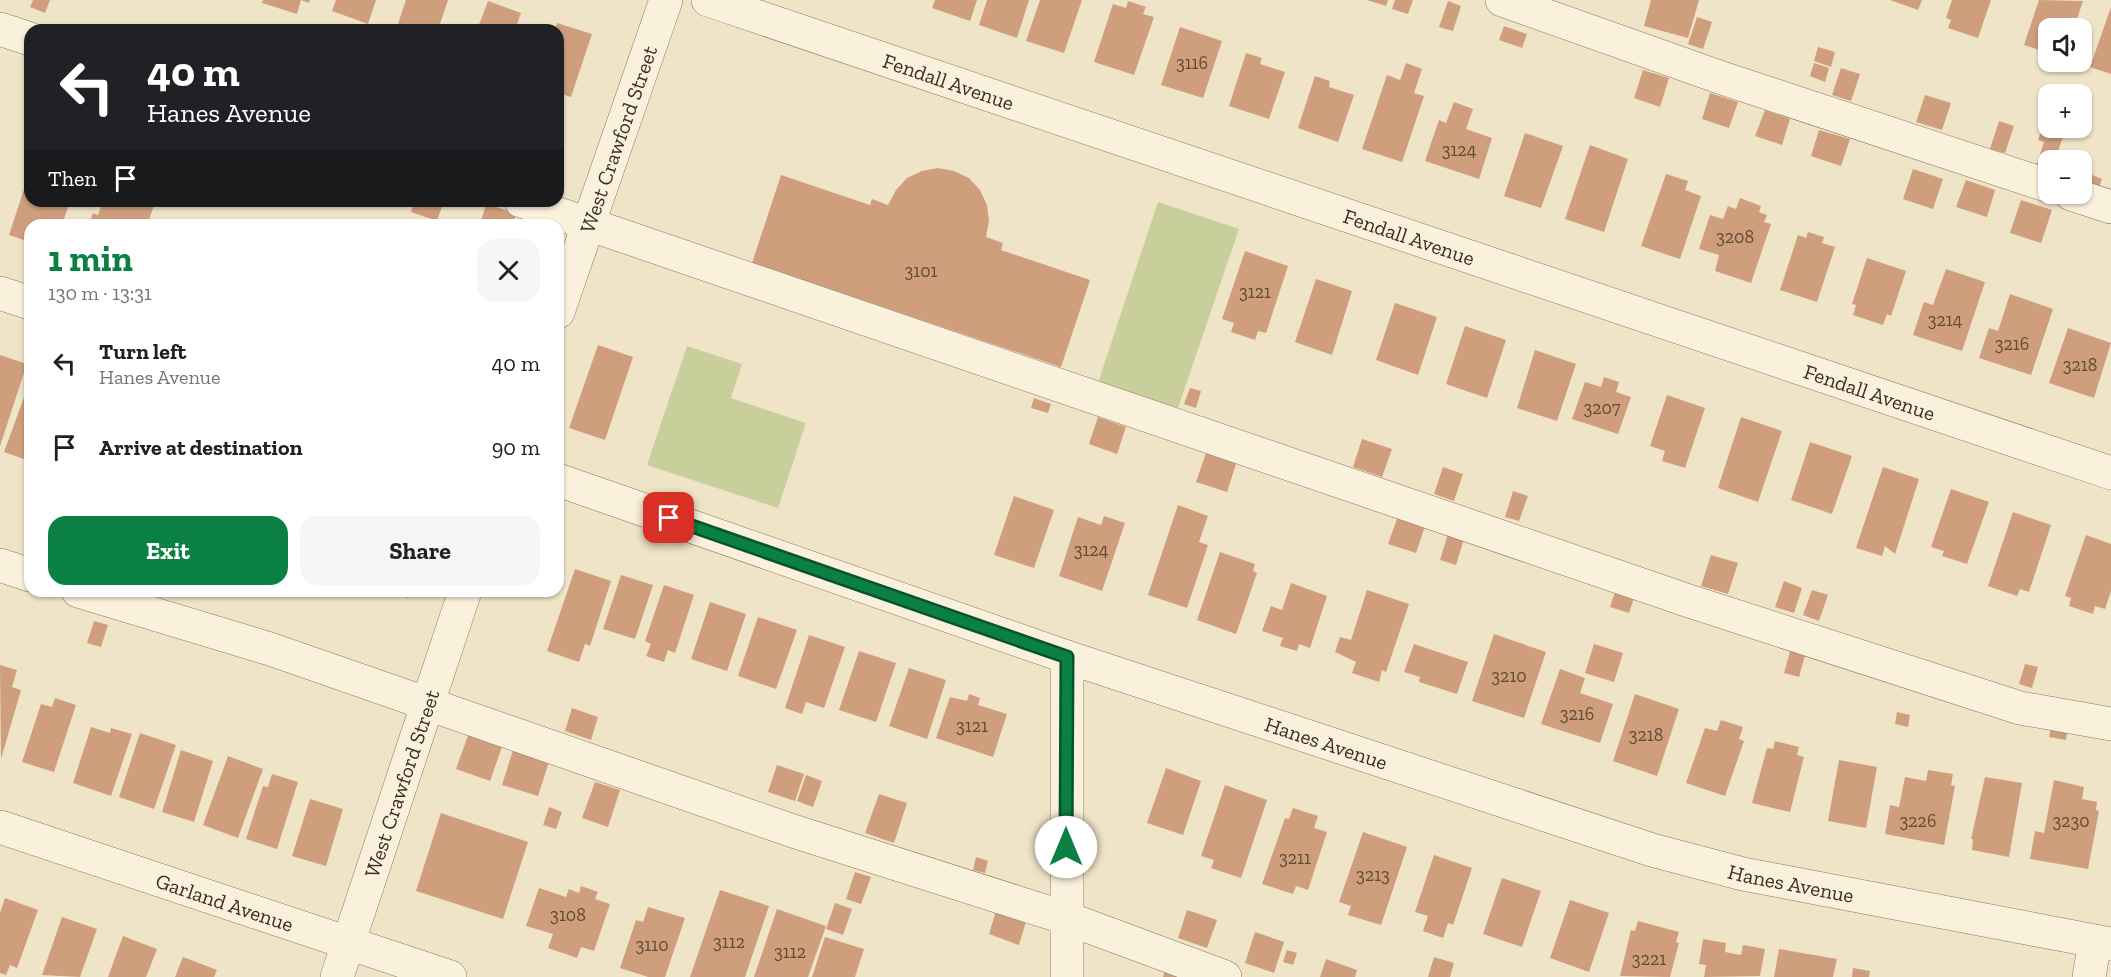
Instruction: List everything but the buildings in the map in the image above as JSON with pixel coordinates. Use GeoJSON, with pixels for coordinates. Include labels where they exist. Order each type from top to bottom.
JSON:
{"type":"FeatureCollection","features":[{"type":"Feature","properties":{"kind":"street","name":"West Crawford Street"},"geometry":{"type":"LineString","coordinates":[[564,294],[666,0]]}},
{"type":"Feature","properties":{"kind":"street","name":"Fendall Avenue"},"geometry":{"type":"LineString","coordinates":[[708,0],[2111,473]]}},
{"type":"Feature","properties":{"kind":"street"},"geometry":{"type":"LineString","coordinates":[[1502,0],[1722,78],[2038,182]]}},
{"type":"Feature","properties":{"kind":"street"},"geometry":{"type":"LineString","coordinates":[[0,29],[24,37]]}},
{"type":"Feature","properties":{"kind":"street"},"geometry":{"type":"LineString","coordinates":[[2092,201],[2111,207]]}},
{"type":"Feature","properties":{"kind":"street"},"geometry":{"type":"LineString","coordinates":[[539,207],[1689,602],[2019,708],[2111,724]]}},
{"type":"Feature","properties":{"kind":"street"},"geometry":{"type":"LineString","coordinates":[[0,293],[24,301]]}},
{"type":"Feature","properties":{"kind":"street","name":"Hanes Avenue"},"geometry":{"type":"LineString","coordinates":[[564,482],[1067,657],[1652,850],[1743,874],[2103,943]]}},
{"type":"Feature","properties":{"kind":"street"},"geometry":{"type":"LineString","coordinates":[[0,565],[24,573]]}},
{"type":"Feature","properties":{"kind":"street"},"geometry":{"type":"LineString","coordinates":[[98,597],[270,649],[793,831],[1066,918],[1225,977]]}},
{"type":"Feature","properties":{"kind":"street","name":"West Crawford Street"},"geometry":{"type":"LineString","coordinates":[[338,977],[463,597]]}},
{"type":"Feature","properties":{"kind":"street"},"geometry":{"type":"LineString","coordinates":[[1067,657],[1067,977]]}},
{"type":"Feature","properties":{"kind":"street","name":"Garland Avenue"},"geometry":{"type":"LineString","coordinates":[[0,827],[450,977]]}},
{"type":"Feature","properties":{"kind":"street"},"geometry":{"type":"LineString","coordinates":[[2089,977],[2103,943]]}},
{"type":"Feature","properties":{"kind":"green space"},"geometry":{"type":"Polygon","coordinates":[[[1158,202],[1239,229],[1176,414],[1096,389],[1158,202]]]}},
{"type":"Feature","properties":{"kind":"green space"},"geometry":{"type":"Polygon","coordinates":[[[687,346],[742,364],[731,398],[806,423],[778,508],[647,465],[687,346]]]}},
{"type":"Feature","properties":{"kind":"route"},"geometry":{"type":"LineString","coordinates":[[669,518],[1067,657],[1066,847]]}}]}
